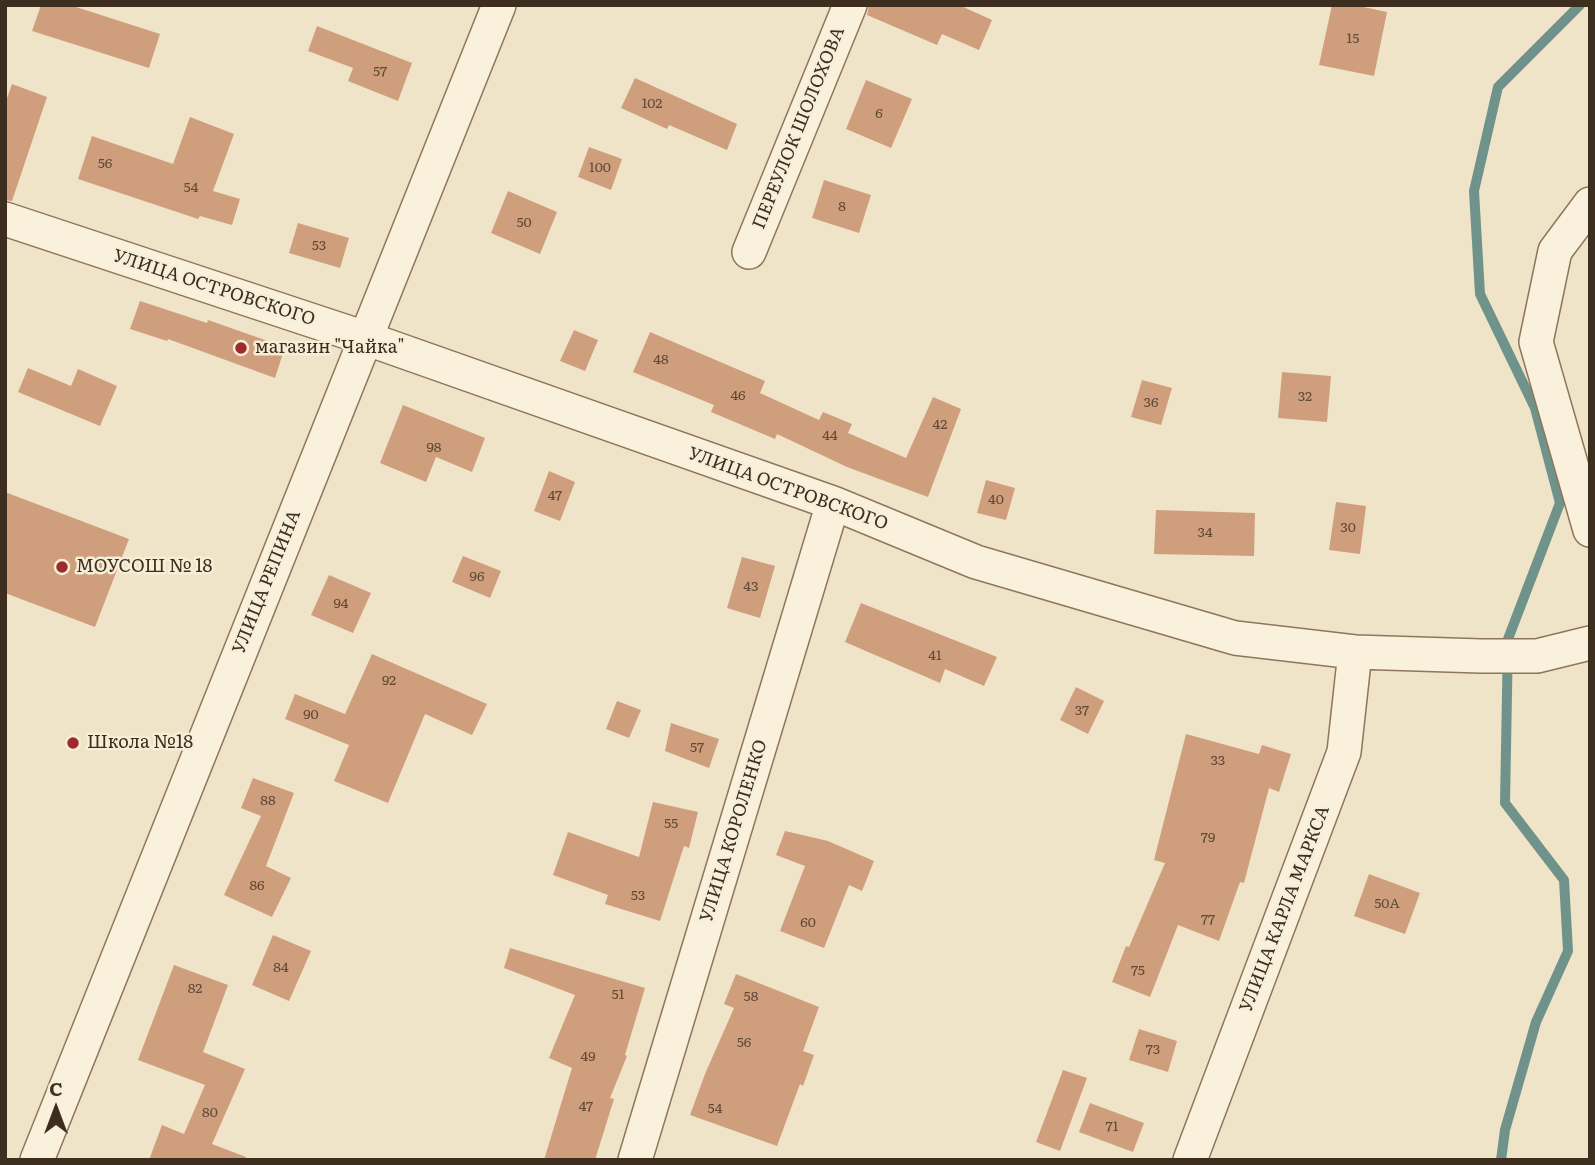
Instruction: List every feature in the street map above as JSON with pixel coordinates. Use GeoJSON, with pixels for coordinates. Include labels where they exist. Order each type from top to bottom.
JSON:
{"type":"FeatureCollection","features":[{"type":"Feature","properties":{"kind":"street","name":"УЛИЦА РЕПИНА"},"geometry":{"type":"LineString","coordinates":[[37,1160],[499,5]]}},
{"type":"Feature","properties":{"kind":"street","name":"ПЕРЕУЛОК ШОЛОХОВА"},"geometry":{"type":"LineString","coordinates":[[749,252],[850,5]]}},
{"type":"Feature","properties":{"kind":"street"},"geometry":{"type":"LineString","coordinates":[[1590,204],[1555,251],[1536,341],[1590,530]]}},
{"type":"Feature","properties":{"kind":"street","name":"УЛИЦА ОСТРОВСКОГО"},"geometry":{"type":"LineString","coordinates":[[5,219],[365,338],[833,503],[976,562],[1235,638],[1355,652],[1481,656],[1537,656],[1590,643]]}},
{"type":"Feature","properties":{"kind":"street","name":"УЛИЦА КОРОЛЕНКО"},"geometry":{"type":"LineString","coordinates":[[635,1160],[833,503]]}},
{"type":"Feature","properties":{"kind":"street","name":"УЛИЦА КАРЛА МАРКСА"},"geometry":{"type":"LineString","coordinates":[[1190,1160],[1344,752],[1355,652]]}},
{"type":"Feature","properties":{"kind":"building"},"geometry":{"type":"Polygon","coordinates":[[[41,5],[70,5],[160,34],[149,68],[32,31],[41,5]]]}},
{"type":"Feature","properties":{"kind":"building"},"geometry":{"type":"Polygon","coordinates":[[[869,5],[959,5],[992,20],[979,50],[942,34],[937,45],[867,15],[869,5]]]}},
{"type":"Feature","properties":{"kind":"building"},"geometry":{"type":"Polygon","coordinates":[[[1332,5],[1354,5],[1387,12],[1374,76],[1319,65],[1332,5]]]}},
{"type":"Feature","properties":{"kind":"building"},"geometry":{"type":"Polygon","coordinates":[[[317,26],[412,63],[398,101],[348,81],[353,68],[308,51],[317,26]]]}},
{"type":"Feature","properties":{"kind":"building"},"geometry":{"type":"Polygon","coordinates":[[[635,78],[737,124],[727,150],[669,125],[667,129],[621,108],[635,78]]]}},
{"type":"Feature","properties":{"kind":"building"},"geometry":{"type":"Polygon","coordinates":[[[866,80],[912,99],[891,148],[846,129],[866,80]]]}},
{"type":"Feature","properties":{"kind":"building"},"geometry":{"type":"Polygon","coordinates":[[[12,84],[47,97],[12,201],[5,200],[5,104],[12,84]]]}},
{"type":"Feature","properties":{"kind":"building"},"geometry":{"type":"Polygon","coordinates":[[[190,117],[234,134],[213,191],[240,199],[232,225],[200,216],[198,219],[78,179],[92,136],[173,164],[190,117]]]}},
{"type":"Feature","properties":{"kind":"building"},"geometry":{"type":"Polygon","coordinates":[[[589,147],[622,159],[611,190],[578,177],[589,147]]]}},
{"type":"Feature","properties":{"kind":"building"},"geometry":{"type":"Polygon","coordinates":[[[824,180],[871,195],[859,233],[812,218],[824,180]]]}},
{"type":"Feature","properties":{"kind":"building"},"geometry":{"type":"Polygon","coordinates":[[[508,191],[557,212],[540,254],[491,233],[508,191]]]}},
{"type":"Feature","properties":{"kind":"building"},"geometry":{"type":"Polygon","coordinates":[[[298,223],[349,238],[340,268],[289,253],[298,223]]]}},
{"type":"Feature","properties":{"kind":"building"},"geometry":{"type":"Polygon","coordinates":[[[140,301],[207,323],[208,320],[285,347],[275,378],[168,339],[167,341],[130,329],[140,301]]]}},
{"type":"Feature","properties":{"kind":"building"},"geometry":{"type":"Polygon","coordinates":[[[574,330],[598,340],[585,371],[560,361],[574,330]]]}},
{"type":"Feature","properties":{"kind":"building"},"geometry":{"type":"Polygon","coordinates":[[[650,332],[765,381],[760,393],[819,420],[823,412],[852,424],[848,433],[906,458],[933,397],[961,409],[928,497],[847,467],[777,434],[775,439],[711,412],[714,405],[633,372],[650,332]]]}},
{"type":"Feature","properties":{"kind":"building"},"geometry":{"type":"Polygon","coordinates":[[[28,368],[71,386],[78,369],[117,386],[100,426],[18,392],[28,368]]]}},
{"type":"Feature","properties":{"kind":"building"},"geometry":{"type":"Polygon","coordinates":[[[1282,372],[1331,376],[1327,422],[1278,418],[1282,372]]]}},
{"type":"Feature","properties":{"kind":"building"},"geometry":{"type":"Polygon","coordinates":[[[1142,380],[1172,388],[1161,425],[1131,417],[1142,380]]]}},
{"type":"Feature","properties":{"kind":"building"},"geometry":{"type":"Polygon","coordinates":[[[403,405],[485,438],[472,472],[436,457],[426,482],[380,463],[403,405]]]}},
{"type":"Feature","properties":{"kind":"building"},"geometry":{"type":"Polygon","coordinates":[[[549,471],[575,482],[560,521],[534,511],[549,471]]]}},
{"type":"Feature","properties":{"kind":"building"},"geometry":{"type":"Polygon","coordinates":[[[986,480],[1015,488],[1006,520],[977,513],[986,480]]]}},
{"type":"Feature","properties":{"kind":"building","name":"МОУСОШ № 18"},"geometry":{"type":"Polygon","coordinates":[[[5,492],[129,539],[95,627],[5,593],[5,492]]]}},
{"type":"Feature","properties":{"kind":"building"},"geometry":{"type":"Polygon","coordinates":[[[1336,502],[1366,506],[1360,554],[1329,550],[1336,502]]]}},
{"type":"Feature","properties":{"kind":"building"},"geometry":{"type":"Polygon","coordinates":[[[1156,510],[1255,513],[1254,556],[1154,554],[1156,510]]]}},
{"type":"Feature","properties":{"kind":"building"},"geometry":{"type":"Polygon","coordinates":[[[463,556],[501,571],[490,598],[452,582],[463,556]]]}},
{"type":"Feature","properties":{"kind":"building"},"geometry":{"type":"Polygon","coordinates":[[[742,557],[775,566],[760,618],[727,608],[742,557]]]}},
{"type":"Feature","properties":{"kind":"building"},"geometry":{"type":"Polygon","coordinates":[[[329,575],[371,593],[353,633],[311,615],[329,575]]]}},
{"type":"Feature","properties":{"kind":"building"},"geometry":{"type":"Polygon","coordinates":[[[861,603],[997,657],[984,686],[945,669],[940,683],[845,642],[861,603]]]}},
{"type":"Feature","properties":{"kind":"building"},"geometry":{"type":"Polygon","coordinates":[[[372,654],[487,704],[472,735],[425,714],[388,803],[334,781],[349,745],[285,719],[295,694],[345,714],[372,654]]]}},
{"type":"Feature","properties":{"kind":"building"},"geometry":{"type":"Polygon","coordinates":[[[1076,687],[1104,701],[1088,734],[1060,720],[1076,687]]]}},
{"type":"Feature","properties":{"kind":"building"},"geometry":{"type":"Polygon","coordinates":[[[617,701],[641,710],[629,738],[606,729],[617,701]]]}},
{"type":"Feature","properties":{"kind":"building"},"geometry":{"type":"Polygon","coordinates":[[[671,723],[719,739],[709,768],[665,751],[671,723]]]}},
{"type":"Feature","properties":{"kind":"building"},"geometry":{"type":"Polygon","coordinates":[[[1186,734],[1259,754],[1262,745],[1291,754],[1279,792],[1269,788],[1244,883],[1240,882],[1219,941],[1178,925],[1150,997],[1112,982],[1165,863],[1154,860],[1186,734]]]}},
{"type":"Feature","properties":{"kind":"building"},"geometry":{"type":"Polygon","coordinates":[[[253,778],[294,793],[266,866],[291,878],[272,917],[224,895],[261,816],[241,808],[253,778]]]}},
{"type":"Feature","properties":{"kind":"building"},"geometry":{"type":"Polygon","coordinates":[[[653,802],[698,812],[689,848],[684,846],[660,921],[605,904],[608,895],[553,875],[568,832],[639,857],[653,802]]]}},
{"type":"Feature","properties":{"kind":"building"},"geometry":{"type":"Polygon","coordinates":[[[785,831],[828,841],[874,861],[862,891],[849,885],[824,948],[780,931],[805,866],[776,855],[785,831]]]}},
{"type":"Feature","properties":{"kind":"building"},"geometry":{"type":"Polygon","coordinates":[[[1369,874],[1420,893],[1405,934],[1354,916],[1369,874]]]}},
{"type":"Feature","properties":{"kind":"building"},"geometry":{"type":"Polygon","coordinates":[[[273,935],[311,951],[289,1001],[252,985],[273,935]]]}},
{"type":"Feature","properties":{"kind":"building"},"geometry":{"type":"Polygon","coordinates":[[[510,948],[645,988],[625,1055],[627,1056],[610,1098],[614,1099],[595,1160],[544,1160],[572,1068],[549,1058],[575,995],[504,968],[510,948]]]}},
{"type":"Feature","properties":{"kind":"building"},"geometry":{"type":"Polygon","coordinates":[[[174,965],[228,985],[203,1052],[245,1069],[212,1144],[246,1157],[245,1160],[149,1160],[162,1125],[184,1134],[205,1085],[138,1060],[174,965]]]}},
{"type":"Feature","properties":{"kind":"building"},"geometry":{"type":"Polygon","coordinates":[[[736,974],[819,1007],[803,1051],[814,1055],[777,1146],[690,1115],[734,1008],[724,1004],[736,974]]]}},
{"type":"Feature","properties":{"kind":"building"},"geometry":{"type":"Polygon","coordinates":[[[1139,1029],[1177,1041],[1168,1072],[1129,1060],[1139,1029]]]}},
{"type":"Feature","properties":{"kind":"building"},"geometry":{"type":"Polygon","coordinates":[[[1063,1070],[1087,1078],[1060,1151],[1036,1142],[1063,1070]]]}},
{"type":"Feature","properties":{"kind":"building"},"geometry":{"type":"Polygon","coordinates":[[[1090,1103],[1144,1123],[1133,1152],[1079,1132],[1090,1103]]]}},
{"type":"Feature","properties":{"kind":"waterway"},"geometry":{"type":"LineString","coordinates":[[1501,1160],[1505,1130],[1536,1022],[1568,951],[1564,880],[1505,803],[1508,639],[1560,503],[1535,408],[1480,294],[1474,191],[1498,87],[1580,5]]}},
{"type":"Feature","properties":{"kind":"place","name":"магазин \"Чайка\""},"geometry":{"type":"Point","coordinates":[241,348]}},
{"type":"Feature","properties":{"kind":"place","name":"МОУСОШ № 18"},"geometry":{"type":"Point","coordinates":[62,567]}},
{"type":"Feature","properties":{"kind":"place","name":"Школа №18"},"geometry":{"type":"Point","coordinates":[73,743]}}]}
